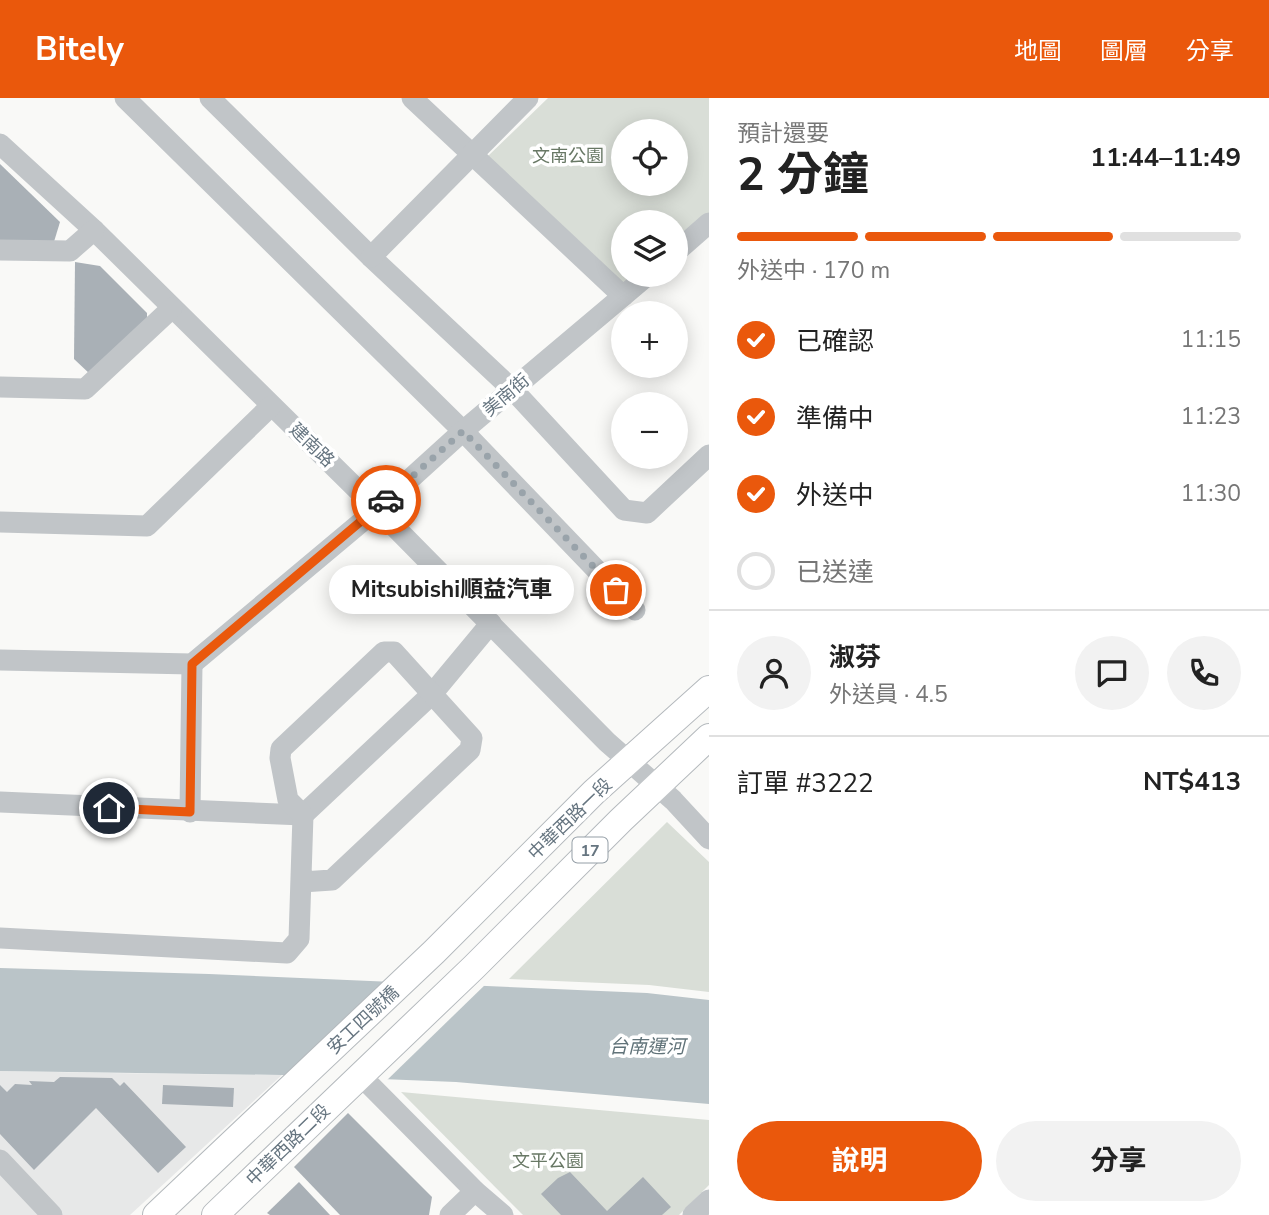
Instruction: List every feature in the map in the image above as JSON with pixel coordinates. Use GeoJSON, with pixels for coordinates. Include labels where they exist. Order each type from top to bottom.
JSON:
{"type":"FeatureCollection","features":[{"type":"Feature","properties":{"kind":"main road","name":"中華西路一段"},"geometry":{"type":"LineString","coordinates":[[434,953],[594,792],[709,689]]}},
{"type":"Feature","properties":{"kind":"main road","name":"中華西路一段"},"geometry":{"type":"LineString","coordinates":[[361,1076],[656,785],[709,737]]}},
{"type":"Feature","properties":{"kind":"main road","name":"安工四號橋"},"geometry":{"type":"LineString","coordinates":[[156,1215],[434,953]]}},
{"type":"Feature","properties":{"kind":"main road","name":"中華西路二段"},"geometry":{"type":"LineString","coordinates":[[215,1215],[361,1076]]}},
{"type":"Feature","properties":{"kind":"street"},"geometry":{"type":"LineString","coordinates":[[125,98],[463,431],[635,610]]}},
{"type":"Feature","properties":{"kind":"street"},"geometry":{"type":"LineString","coordinates":[[210,98],[371,257],[513,390],[624,510],[648,513],[709,454]]}},
{"type":"Feature","properties":{"kind":"street"},"geometry":{"type":"LineString","coordinates":[[412,98],[623,296]]}},
{"type":"Feature","properties":{"kind":"street"},"geometry":{"type":"LineString","coordinates":[[371,257],[528,98]]}},
{"type":"Feature","properties":{"kind":"street","name":"建南路"},"geometry":{"type":"LineString","coordinates":[[0,144],[94,230],[629,763],[656,785],[709,839]]}},
{"type":"Feature","properties":{"kind":"street"},"geometry":{"type":"LineString","coordinates":[[688,241],[709,223]]}},
{"type":"Feature","properties":{"kind":"street"},"geometry":{"type":"LineString","coordinates":[[0,250],[70,251],[94,230]]}},
{"type":"Feature","properties":{"kind":"street","name":"美南街"},"geometry":{"type":"LineString","coordinates":[[192,664],[377,509],[463,431],[634,287]]}},
{"type":"Feature","properties":{"kind":"street"},"geometry":{"type":"LineString","coordinates":[[0,387],[85,389],[172,308]]}},
{"type":"Feature","properties":{"kind":"street"},"geometry":{"type":"LineString","coordinates":[[0,522],[147,526],[271,406]]}},
{"type":"Feature","properties":{"kind":"street"},"geometry":{"type":"LineString","coordinates":[[0,802],[303,815],[432,694],[491,623]]}},
{"type":"Feature","properties":{"kind":"street"},"geometry":{"type":"LineString","coordinates":[[0,938],[287,953],[299,939],[303,815],[288,800],[280,758],[281,749],[384,652],[394,652],[472,738],[470,750],[332,880],[302,882]]}},
{"type":"Feature","properties":{"kind":"street"},"geometry":{"type":"LineString","coordinates":[[0,660],[192,664],[190,812]]}},
{"type":"Feature","properties":{"kind":"street"},"geometry":{"type":"LineString","coordinates":[[361,1076],[475,1191],[503,1215]]}},
{"type":"Feature","properties":{"kind":"street"},"geometry":{"type":"LineString","coordinates":[[0,1160],[52,1215]]}},
{"type":"Feature","properties":{"kind":"street"},"geometry":{"type":"LineString","coordinates":[[450,1215],[475,1191]]}},
{"type":"Feature","properties":{"kind":"street"},"geometry":{"type":"LineString","coordinates":[[693,1215],[709,1200]]}},
{"type":"Feature","properties":{"kind":"shaded area"},"geometry":{"type":"Polygon","coordinates":[[[0,1071],[282,1075],[130,1215],[0,1215],[0,1071]]]}},
{"type":"Feature","properties":{"kind":"green space","name":"文南公園"},"geometry":{"type":"Polygon","coordinates":[[[548,98],[709,98],[709,227],[688,245],[688,210],[611,210],[611,271],[488,156],[548,98]]]}},
{"type":"Feature","properties":{"kind":"green space"},"geometry":{"type":"Polygon","coordinates":[[[667,822],[709,862],[709,992],[649,985],[509,979],[667,822]]]}},
{"type":"Feature","properties":{"kind":"green space","name":"文平公園"},"geometry":{"type":"Polygon","coordinates":[[[401,1092],[709,1120],[709,1185],[679,1215],[523,1215],[401,1092]]]}},
{"type":"Feature","properties":{"kind":"water","name":"台南運河"},"geometry":{"type":"Polygon","coordinates":[[[0,968],[647,993],[709,1000],[709,1104],[456,1082],[282,1075],[0,1071],[0,968]]]}},
{"type":"Feature","properties":{"kind":"pier"},"geometry":{"type":"Polygon","coordinates":[[[389,978],[488,982],[384,1083],[284,1078],[389,978]]]}},
{"type":"Feature","properties":{"kind":"building"},"geometry":{"type":"Polygon","coordinates":[[[0,164],[60,222],[53,245],[0,243],[0,164]]]}},
{"type":"Feature","properties":{"kind":"building"},"geometry":{"type":"Polygon","coordinates":[[[75,262],[100,266],[147,313],[147,323],[91,375],[74,359],[75,262]]]}},
{"type":"Feature","properties":{"kind":"building"},"geometry":{"type":"Polygon","coordinates":[[[60,1077],[112,1078],[120,1086],[124,1082],[186,1147],[158,1173],[96,1108],[34,1170],[0,1134],[0,1085],[7,1092],[15,1084],[32,1085],[29,1081],[54,1082],[60,1077]]]}},
{"type":"Feature","properties":{"kind":"building"},"geometry":{"type":"Polygon","coordinates":[[[163,1085],[234,1088],[233,1107],[162,1104],[163,1085]]]}},
{"type":"Feature","properties":{"kind":"building"},"geometry":{"type":"Polygon","coordinates":[[[348,1113],[432,1197],[429,1215],[340,1215],[294,1167],[348,1113]]]}},
{"type":"Feature","properties":{"kind":"building"},"geometry":{"type":"Polygon","coordinates":[[[570,1172],[607,1211],[643,1177],[671,1207],[662,1215],[561,1215],[541,1194],[558,1178],[570,1172]]]}},
{"type":"Feature","properties":{"kind":"building"},"geometry":{"type":"Polygon","coordinates":[[[299,1182],[330,1215],[267,1213],[299,1182]]]}},
{"type":"Feature","properties":{"kind":"way so far"},"geometry":{"type":"LineString","coordinates":[[386,500],[463,431],[616,590]]}},
{"type":"Feature","properties":{"kind":"place","name":"Mitsubishi順益汽車"},"geometry":{"type":"Point","coordinates":[616,590]}},
{"type":"Feature","properties":{"kind":"route"},"geometry":{"type":"LineString","coordinates":[[109,808],[190,812],[192,664],[386,500]]}}]}
